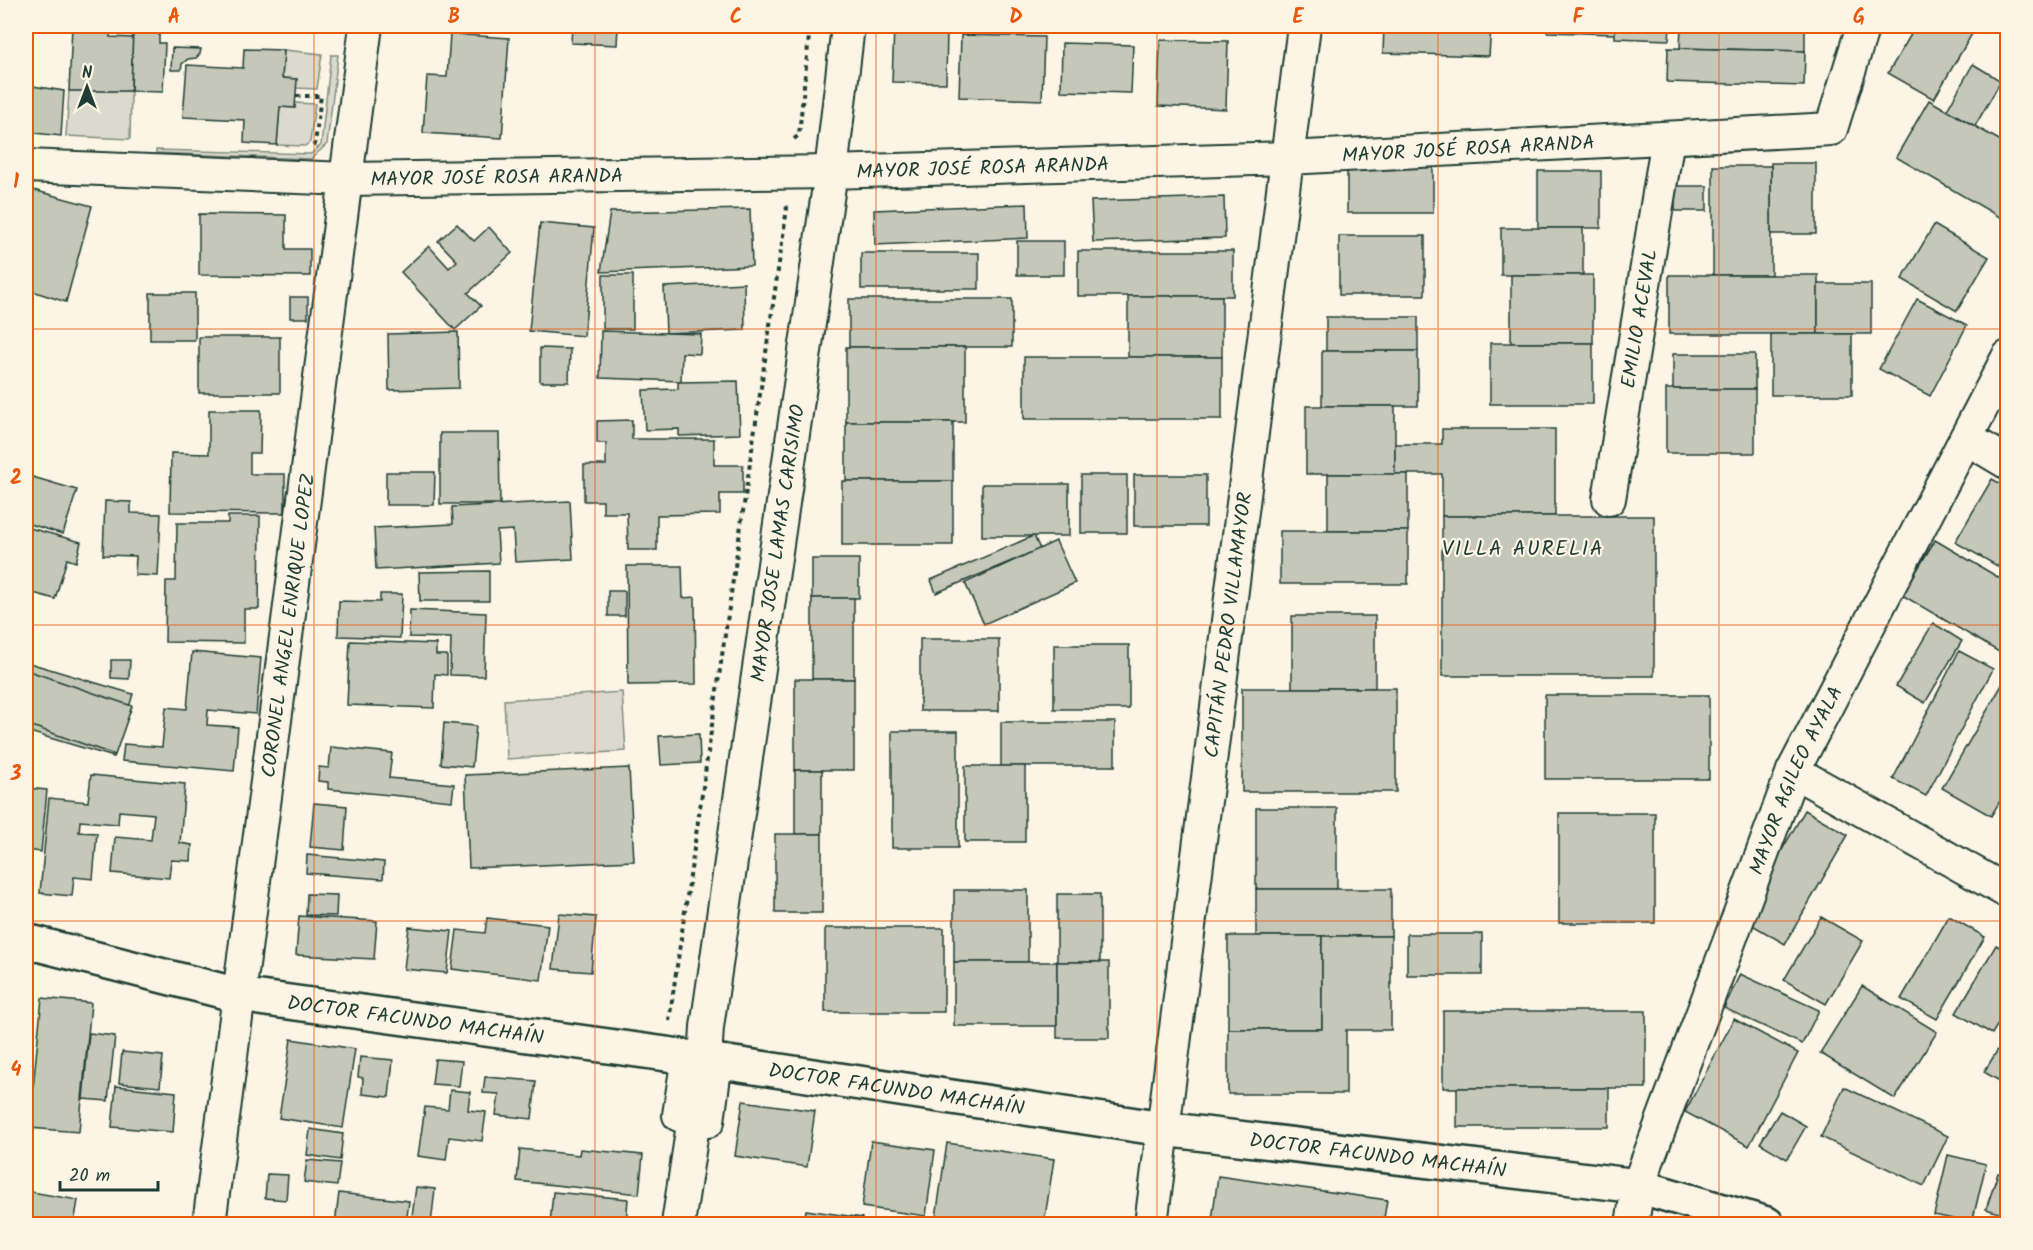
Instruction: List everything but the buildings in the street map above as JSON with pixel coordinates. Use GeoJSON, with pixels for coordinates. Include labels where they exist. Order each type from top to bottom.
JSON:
{"type":"FeatureCollection","features":[{"type":"Feature","properties":{"kind":"main road","name":"DOCTOR FACUNDO MACHAÍN"},"geometry":{"type":"LineString","coordinates":[[26,941],[238,995],[703,1059],[1163,1129],[1638,1186],[1767,1224]]}},
{"type":"Feature","properties":{"kind":"street","name":"CORONEL ANGEL ENRIQUE LOPEZ"},"geometry":{"type":"LineString","coordinates":[[208,1224],[366,26]]}},
{"type":"Feature","properties":{"kind":"street","name":"MAYOR JOSE LAMAS CARISIMO"},"geometry":{"type":"LineString","coordinates":[[678,1224],[694,1118],[708,1121],[703,1059],[710,1004],[831,172],[848,26]]}},
{"type":"Feature","properties":{"kind":"street","name":"CAPITÁN PEDRO VILLAMAYOR"},"geometry":{"type":"LineString","coordinates":[[1150,1224],[1304,26]]}},
{"type":"Feature","properties":{"kind":"street","name":"MAYOR JOSÉ ROSA ARANDA"},"geometry":{"type":"LineString","coordinates":[[26,166],[347,179],[831,172],[1288,158],[1831,129],[1863,26]]}},
{"type":"Feature","properties":{"kind":"street","name":"EMILIO ACEVAL"},"geometry":{"type":"LineString","coordinates":[[1609,499],[1668,138]]}},
{"type":"Feature","properties":{"kind":"street","name":"MAYOR AGILEO AYALA"},"geometry":{"type":"LineString","coordinates":[[1632,1224],[1638,1186],[1793,771],[2007,357]]}},
{"type":"Feature","properties":{"kind":"street"},"geometry":{"type":"LineString","coordinates":[[1966,438],[2007,463]]}},
{"type":"Feature","properties":{"kind":"street"},"geometry":{"type":"LineString","coordinates":[[1793,771],[2007,892]]}},
{"type":"Feature","properties":{"kind":"path"},"geometry":{"type":"LineString","coordinates":[[789,143],[799,135],[810,26]]}},
{"type":"Feature","properties":{"kind":"path"},"geometry":{"type":"LineString","coordinates":[[296,96],[321,96]]}},
{"type":"Feature","properties":{"kind":"path","name":"MAYOR JOSE LAMAS CARISIMO"},"geometry":{"type":"LineString","coordinates":[[669,1023],[787,208],[782,202],[783,196]]}},
{"type":"Feature","properties":{"kind":"shaded area"},"geometry":{"type":"Polygon","coordinates":[[[284,50],[322,54],[317,89],[296,88],[297,79],[282,78],[284,50]]]}},
{"type":"Feature","properties":{"kind":"shaded area"},"geometry":{"type":"Polygon","coordinates":[[[331,55],[338,55],[327,144],[311,159],[156,153],[156,150],[311,154],[321,145],[331,55]]]}},
{"type":"Feature","properties":{"kind":"shaded area"},"geometry":{"type":"Polygon","coordinates":[[[69,91],[131,91],[130,139],[66,136],[69,91]]]}},
{"type":"Feature","properties":{"kind":"shaded area"},"geometry":{"type":"Polygon","coordinates":[[[295,103],[315,104],[310,142],[305,146],[277,145],[280,107],[295,108],[295,103]]]}},
{"type":"Feature","properties":{"kind":"shaded area"},"geometry":{"type":"Polygon","coordinates":[[[622,692],[626,751],[507,759],[504,700],[622,692]]]}},
{"type":"Feature","properties":{"kind":"district","name":"VILLA AURELIA"},"geometry":{"type":"Point","coordinates":[1523,548]}}]}
